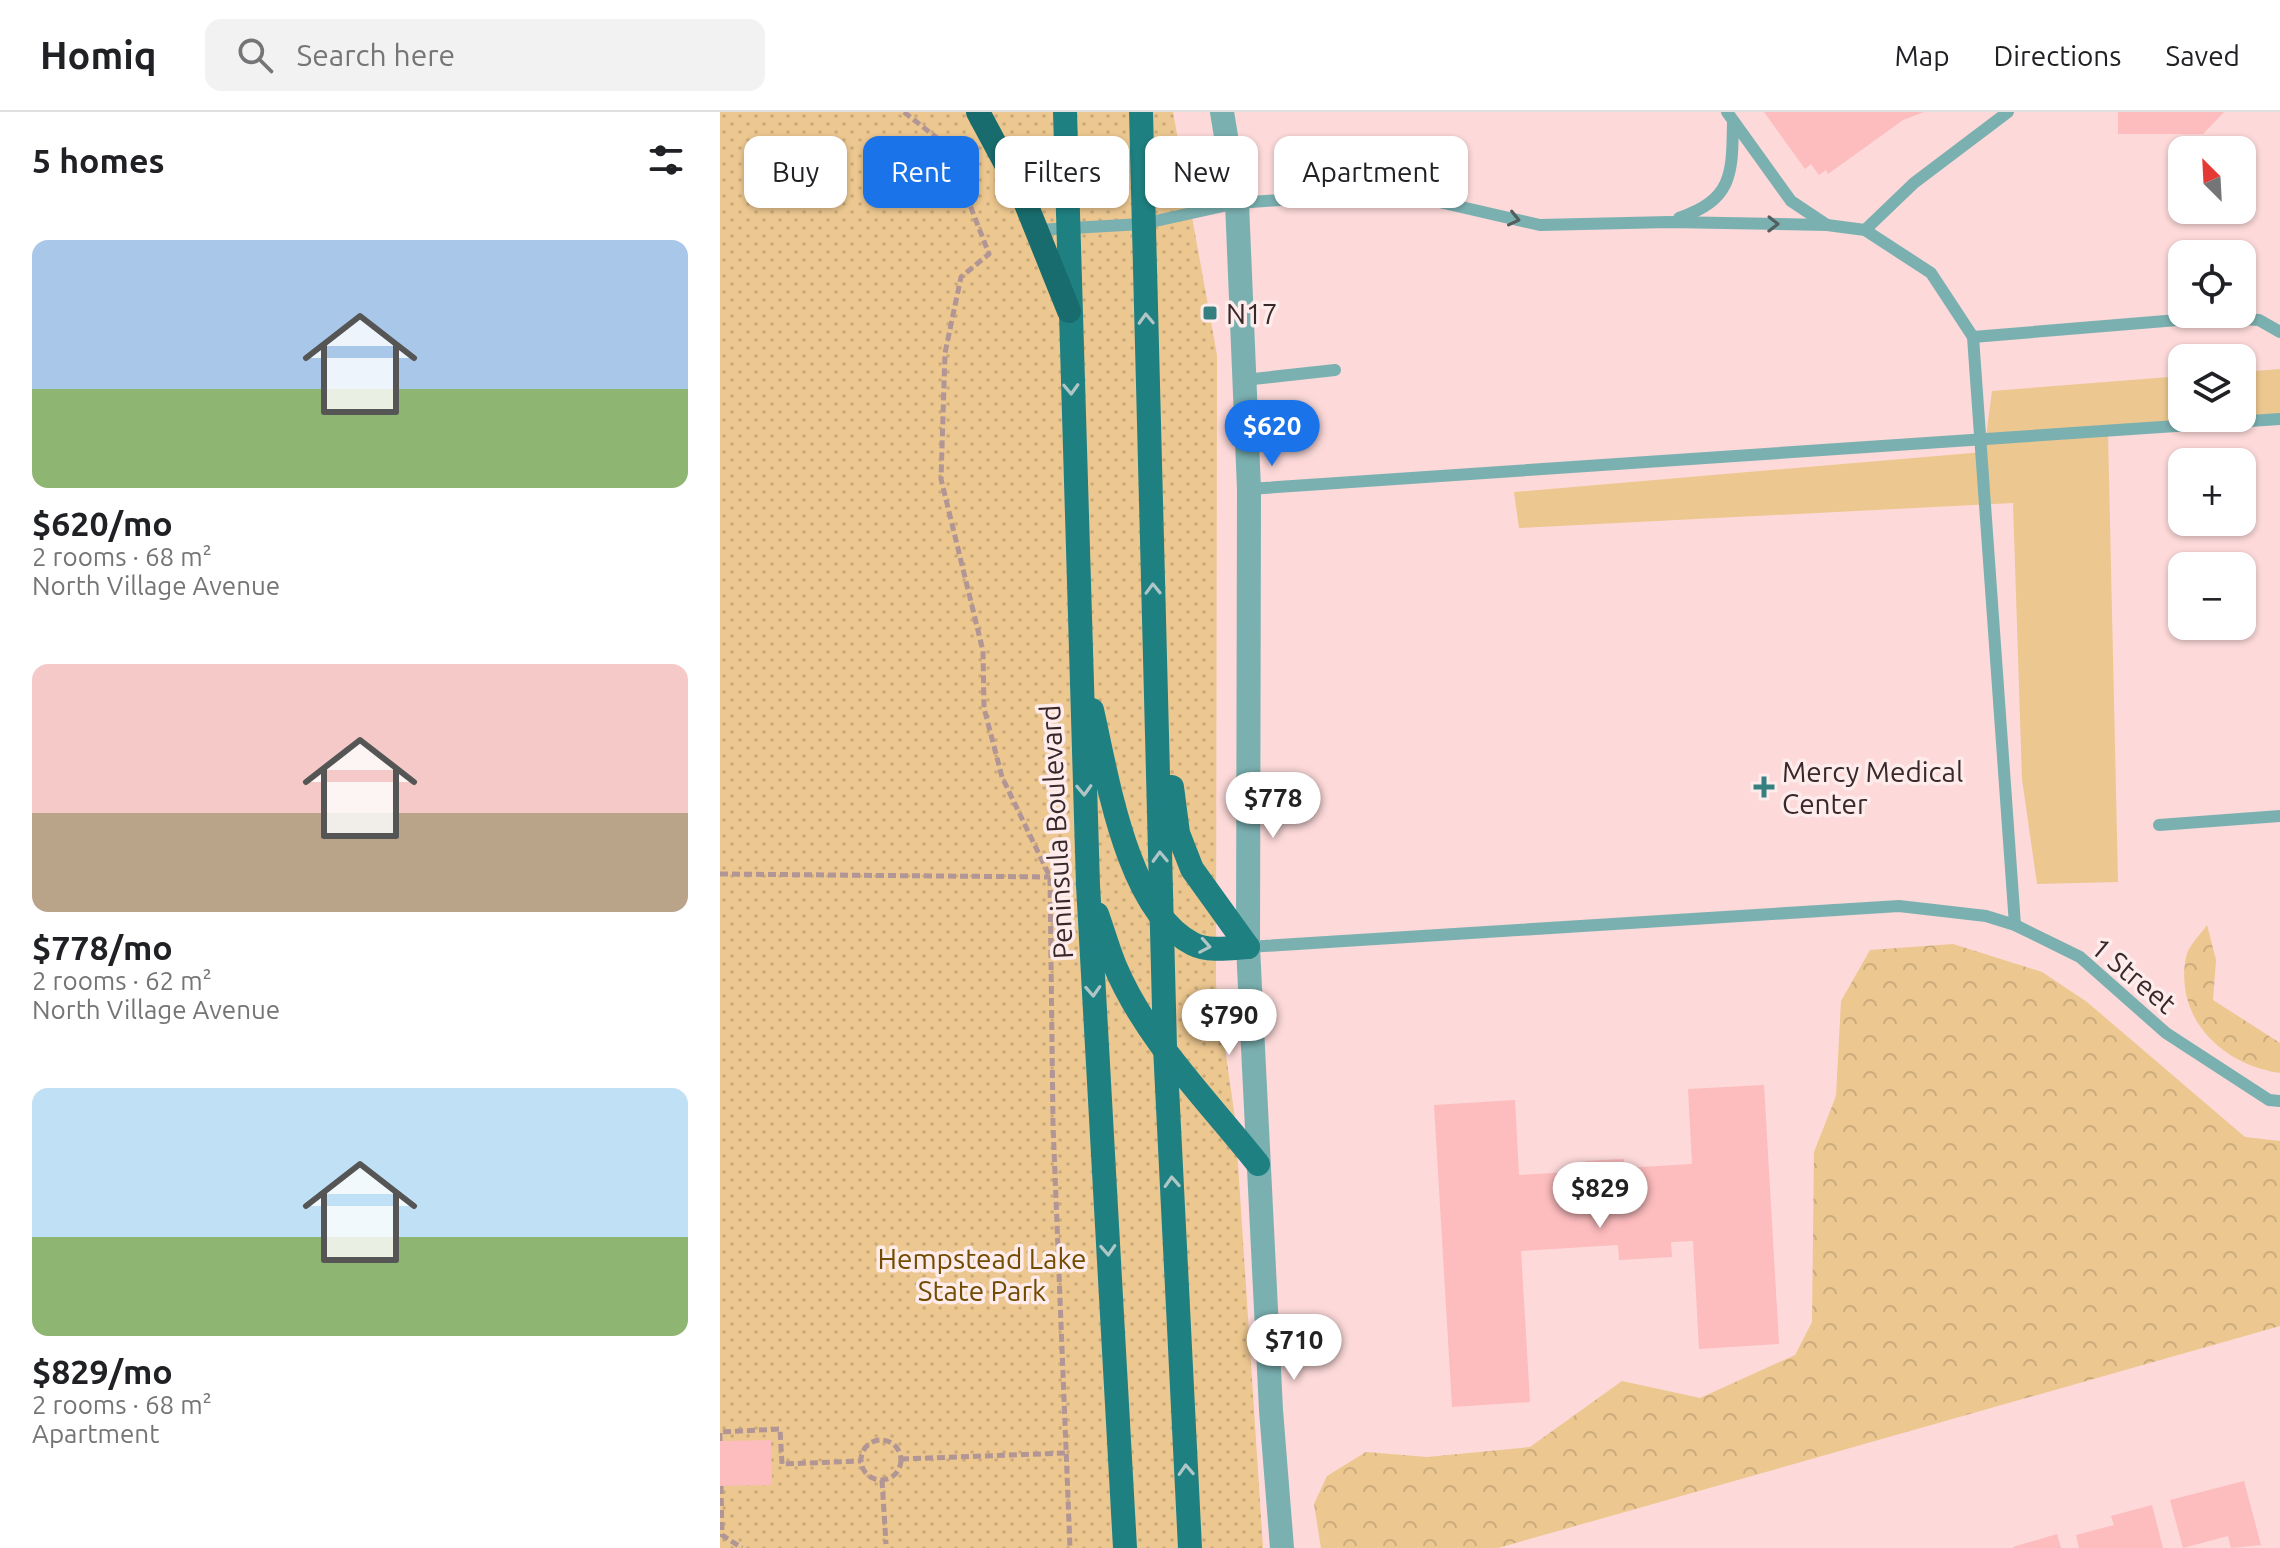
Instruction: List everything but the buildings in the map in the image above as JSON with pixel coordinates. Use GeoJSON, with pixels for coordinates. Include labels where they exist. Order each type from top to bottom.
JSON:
{"type":"FeatureCollection","features":[{"type":"Feature","properties":{"kind":"highway"},"geometry":{"type":"LineString","coordinates":[[978,112],[1009,167],[1069,311]]}},
{"type":"Feature","properties":{"kind":"main road","name":"Peninsula Boulevard"},"geometry":{"type":"LineString","coordinates":[[1065,112],[1078,656],[1125,1548]]}},
{"type":"Feature","properties":{"kind":"main road"},"geometry":{"type":"LineString","coordinates":[[1141,112],[1165,1047],[1190,1548]]}},
{"type":"Feature","properties":{"kind":"main road"},"geometry":{"type":"LineString","coordinates":[[1078,656],[1125,846],[1136,875],[1161,914],[1181,936],[1203,948],[1248,947]]}},
{"type":"Feature","properties":{"kind":"main road"},"geometry":{"type":"LineString","coordinates":[[1155,667],[1183,850],[1192,869],[1248,947]]}},
{"type":"Feature","properties":{"kind":"main road"},"geometry":{"type":"LineString","coordinates":[[1088,885],[1115,966],[1165,1047],[1258,1164]]}},
{"type":"Feature","properties":{"kind":"street"},"geometry":{"type":"LineString","coordinates":[[1222,112],[1226,136]]}},
{"type":"Feature","properties":{"kind":"street"},"geometry":{"type":"LineString","coordinates":[[1237,208],[1249,489],[1248,947],[1282,1548]]}},
{"type":"Feature","properties":{"kind":"lane"},"geometry":{"type":"LineString","coordinates":[[1865,230],[1914,183],[2008,112]]}},
{"type":"Feature","properties":{"kind":"lane"},"geometry":{"type":"LineString","coordinates":[[1669,222],[1707,208],[1732,174],[1730,117]]}},
{"type":"Feature","properties":{"kind":"lane"},"geometry":{"type":"LineString","coordinates":[[1730,117],[1791,201],[1827,225]]}},
{"type":"Feature","properties":{"kind":"lane"},"geometry":{"type":"LineString","coordinates":[[1258,202],[1396,192],[1540,225],[1669,222],[1827,225],[1865,230],[1931,273],[1973,337],[2015,925]]}},
{"type":"Feature","properties":{"kind":"lane"},"geometry":{"type":"LineString","coordinates":[[1037,230],[1142,224],[1214,208]]}},
{"type":"Feature","properties":{"kind":"lane"},"geometry":{"type":"LineString","coordinates":[[1973,337],[2214,317],[2259,320],[2280,332]]}},
{"type":"Feature","properties":{"kind":"lane"},"geometry":{"type":"LineString","coordinates":[[1244,380],[1335,370]]}},
{"type":"Feature","properties":{"kind":"lane"},"geometry":{"type":"LineString","coordinates":[[1249,489],[2280,419]]}},
{"type":"Feature","properties":{"kind":"lane"},"geometry":{"type":"LineString","coordinates":[[2159,825],[2280,816]]}},
{"type":"Feature","properties":{"kind":"lane","name":"1 Street"},"geometry":{"type":"LineString","coordinates":[[1248,947],[1899,906],[1986,916],[2015,925],[2080,957],[2166,1033],[2269,1100],[2280,1101]]}},
{"type":"Feature","properties":{"kind":"path"},"geometry":{"type":"LineString","coordinates":[[904,112],[947,146],[989,254],[961,277],[945,353],[941,479],[983,651],[984,708],[1002,777],[1050,877],[1053,1124],[1070,1548]]}},
{"type":"Feature","properties":{"kind":"path"},"geometry":{"type":"LineString","coordinates":[[720,874],[1050,877]]}},
{"type":"Feature","properties":{"kind":"path"},"geometry":{"type":"LineString","coordinates":[[720,1441],[720,1432],[780,1429],[782,1464],[861,1461]]}},
{"type":"Feature","properties":{"kind":"path"},"geometry":{"type":"LineString","coordinates":[[884,1440],[895,1445],[901,1459],[894,1475],[882,1480],[870,1477],[861,1461],[866,1447],[884,1440]]}},
{"type":"Feature","properties":{"kind":"path"},"geometry":{"type":"LineString","coordinates":[[901,1459],[1066,1453]]}},
{"type":"Feature","properties":{"kind":"path"},"geometry":{"type":"LineString","coordinates":[[882,1480],[886,1544]]}},
{"type":"Feature","properties":{"kind":"path"},"geometry":{"type":"LineString","coordinates":[[721,1486],[722,1535],[742,1548]]}},
{"type":"Feature","properties":{"kind":"green space","name":"Hempstead Lake State Park"},"geometry":{"type":"Polygon","coordinates":[[[720,112],[1173,112],[1177,136],[1145,136],[1145,208],[1190,208],[1217,355],[1216,985],[1235,1118],[1263,1548],[720,1548],[720,112]]]}},
{"type":"Feature","properties":{"kind":"green space"},"geometry":{"type":"Polygon","coordinates":[[[2280,369],[2280,416],[2256,418],[2256,371],[2280,369]]]}},
{"type":"Feature","properties":{"kind":"green space"},"geometry":{"type":"Polygon","coordinates":[[[2168,377],[2168,427],[2108,433],[2118,882],[2037,884],[2022,779],[2013,503],[1519,528],[1514,492],[1984,452],[1992,391],[2168,377]]]}},
{"type":"Feature","properties":{"kind":"green space"},"geometry":{"type":"Polygon","coordinates":[[[2207,925],[2216,960],[2213,1000],[2280,1043],[2280,1073],[2259,1068],[2222,1049],[2195,1019],[2184,979],[2186,957],[2207,925]]]}},
{"type":"Feature","properties":{"kind":"green space"},"geometry":{"type":"Polygon","coordinates":[[[1953,944],[2042,972],[2087,1002],[2245,1137],[2280,1141],[2280,1326],[1498,1548],[1321,1548],[1314,1504],[1327,1476],[1366,1452],[1427,1457],[1530,1447],[1622,1381],[1700,1398],[1795,1355],[1812,1322],[1814,1152],[1836,1096],[1841,1001],[1870,950],[1953,944]]]}},
{"type":"Feature","properties":{"kind":"place","name":"N17"},"geometry":{"type":"Point","coordinates":[1210,313]}},
{"type":"Feature","properties":{"kind":"place","name":"Mercy Medical Center"},"geometry":{"type":"Point","coordinates":[1764,787]}}]}
